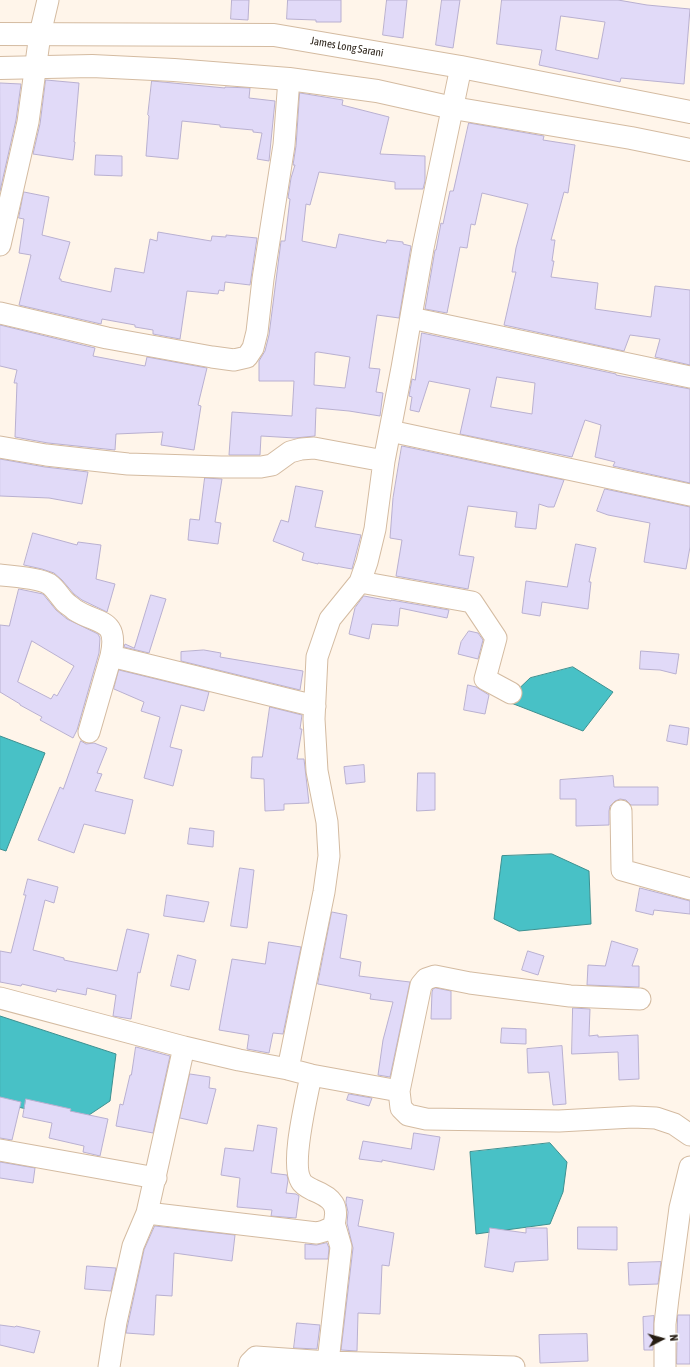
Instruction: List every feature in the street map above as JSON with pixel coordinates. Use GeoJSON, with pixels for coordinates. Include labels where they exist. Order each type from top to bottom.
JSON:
{"type":"FeatureCollection","features":[{"type":"Feature","properties":{"kind":"main road","name":"James Long Sarani"},"geometry":{"type":"LineString","coordinates":[[0,34],[274,34],[461,67],[690,112]]}},
{"type":"Feature","properties":{"kind":"main road"},"geometry":{"type":"LineString","coordinates":[[0,68],[100,66],[289,79],[377,91],[453,108],[631,138],[690,150]]}},
{"type":"Feature","properties":{"kind":"street"},"geometry":{"type":"LineString","coordinates":[[0,245],[28,122],[40,34],[48,0]]}},
{"type":"Feature","properties":{"kind":"street"},"geometry":{"type":"LineString","coordinates":[[288,1069],[324,892],[329,856],[327,822],[317,772],[314,719],[317,657],[330,619],[360,582],[367,562],[375,529],[384,461],[436,186],[461,67]]}},
{"type":"Feature","properties":{"kind":"street"},"geometry":{"type":"LineString","coordinates":[[0,313],[107,338],[212,357],[234,360],[247,357],[253,348],[257,332],[266,256],[284,145],[289,79]]}},
{"type":"Feature","properties":{"kind":"street"},"geometry":{"type":"LineString","coordinates":[[411,318],[690,377]]}},
{"type":"Feature","properties":{"kind":"street"},"geometry":{"type":"LineString","coordinates":[[390,431],[690,495]]}},
{"type":"Feature","properties":{"kind":"street"},"geometry":{"type":"LineString","coordinates":[[0,447],[46,455],[128,464],[221,468],[261,467],[272,465],[290,452],[314,448],[384,461]]}},
{"type":"Feature","properties":{"kind":"street"},"geometry":{"type":"LineString","coordinates":[[0,575],[48,584],[66,603],[77,611],[106,624],[112,633],[114,644],[89,732]]}},
{"type":"Feature","properties":{"kind":"street"},"geometry":{"type":"LineString","coordinates":[[360,582],[472,602],[496,638],[485,679],[511,692]]}},
{"type":"Feature","properties":{"kind":"street"},"geometry":{"type":"LineString","coordinates":[[111,656],[315,706]]}},
{"type":"Feature","properties":{"kind":"street"},"geometry":{"type":"LineString","coordinates":[[621,811],[622,870],[690,889]]}},
{"type":"Feature","properties":{"kind":"street"},"geometry":{"type":"LineString","coordinates":[[640,999],[563,995],[470,983],[435,976],[426,979],[421,985],[400,1091],[401,1108],[408,1115],[426,1119],[559,1121],[633,1117],[656,1118],[674,1124],[690,1135]]}},
{"type":"Feature","properties":{"kind":"street"},"geometry":{"type":"LineString","coordinates":[[0,998],[184,1047],[239,1060],[400,1091]]}},
{"type":"Feature","properties":{"kind":"street"},"geometry":{"type":"LineString","coordinates":[[109,1367],[116,1322],[133,1246],[147,1213],[156,1178],[184,1047]]}},
{"type":"Feature","properties":{"kind":"street"},"geometry":{"type":"LineString","coordinates":[[147,1213],[317,1232],[333,1227],[336,1217],[336,1208],[331,1200],[301,1182],[297,1169],[297,1155],[311,1075]]}},
{"type":"Feature","properties":{"kind":"street"},"geometry":{"type":"LineString","coordinates":[[0,1150],[156,1178]]}},
{"type":"Feature","properties":{"kind":"street"},"geometry":{"type":"LineString","coordinates":[[665,1367],[665,1324],[668,1298],[680,1208],[690,1166]]}},
{"type":"Feature","properties":{"kind":"street"},"geometry":{"type":"LineString","coordinates":[[328,1364],[341,1247],[334,1223]]}},
{"type":"Feature","properties":{"kind":"street"},"geometry":{"type":"LineString","coordinates":[[249,1367],[250,1363],[256,1357],[328,1364],[514,1367]]}},
{"type":"Feature","properties":{"kind":"water"},"geometry":{"type":"Polygon","coordinates":[[[573,667],[613,692],[583,731],[506,701],[530,678],[573,667]]]}},
{"type":"Feature","properties":{"kind":"water"},"geometry":{"type":"Polygon","coordinates":[[[0,736],[45,753],[6,851],[0,849],[0,736]]]}},
{"type":"Feature","properties":{"kind":"water"},"geometry":{"type":"Polygon","coordinates":[[[552,854],[589,871],[591,924],[519,931],[494,919],[502,856],[552,854]]]}},
{"type":"Feature","properties":{"kind":"water"},"geometry":{"type":"Polygon","coordinates":[[[0,1016],[116,1054],[110,1101],[80,1121],[0,1103],[0,1016]]]}},
{"type":"Feature","properties":{"kind":"water"},"geometry":{"type":"Polygon","coordinates":[[[550,1143],[567,1162],[563,1192],[550,1224],[476,1234],[470,1152],[550,1143]]]}},
{"type":"Feature","properties":{"kind":"building"},"geometry":{"type":"Polygon","coordinates":[[[232,0],[249,0],[248,20],[231,19],[232,0]]]}},
{"type":"Feature","properties":{"kind":"building"},"geometry":{"type":"Polygon","coordinates":[[[288,0],[341,0],[341,22],[316,22],[316,20],[287,19],[288,0]]]}},
{"type":"Feature","properties":{"kind":"building"},"geometry":{"type":"Polygon","coordinates":[[[387,0],[407,0],[403,38],[383,35],[387,0]]]}},
{"type":"Feature","properties":{"kind":"building"},"geometry":{"type":"Polygon","coordinates":[[[442,0],[460,0],[453,48],[436,45],[442,0]]]}},
{"type":"Feature","properties":{"kind":"building"},"geometry":{"type":"Polygon","coordinates":[[[502,0],[618,0],[647,5],[690,9],[684,84],[621,78],[620,82],[539,65],[542,50],[497,44],[502,0]],[[561,16],[556,50],[598,59],[605,22],[561,16]]]}},
{"type":"Feature","properties":{"kind":"building"},"geometry":{"type":"Polygon","coordinates":[[[46,80],[79,83],[73,160],[33,154],[40,124],[46,80]]]}},
{"type":"Feature","properties":{"kind":"building"},"geometry":{"type":"Polygon","coordinates":[[[152,81],[225,88],[250,88],[249,98],[275,101],[269,161],[257,159],[262,133],[253,132],[253,130],[220,127],[220,125],[182,121],[178,159],[146,156],[148,115],[152,81]]]}},
{"type":"Feature","properties":{"kind":"building"},"geometry":{"type":"Polygon","coordinates":[[[0,83],[21,84],[16,120],[0,191],[0,83]]]}},
{"type":"Feature","properties":{"kind":"building"},"geometry":{"type":"Polygon","coordinates":[[[300,93],[343,100],[342,105],[389,117],[380,154],[425,156],[425,181],[423,189],[395,189],[395,182],[319,172],[310,205],[306,204],[302,241],[336,248],[339,234],[386,243],[387,240],[403,242],[403,244],[411,246],[399,318],[377,315],[369,368],[380,369],[376,392],[383,393],[380,416],[316,408],[315,436],[295,438],[261,436],[260,455],[229,455],[232,412],[292,416],[294,381],[259,381],[259,361],[265,351],[269,335],[281,241],[285,241],[290,199],[288,198],[291,178],[295,165],[293,165],[300,93]],[[318,352],[315,353],[314,385],[345,388],[350,357],[318,352]]]}},
{"type":"Feature","properties":{"kind":"building"},"geometry":{"type":"Polygon","coordinates":[[[469,123],[544,136],[543,140],[575,145],[568,193],[564,192],[551,240],[555,240],[552,261],[554,261],[551,277],[598,283],[595,309],[651,317],[655,286],[690,290],[690,365],[655,357],[660,339],[630,335],[624,351],[504,325],[516,272],[512,272],[516,248],[528,204],[482,193],[475,225],[471,224],[467,248],[460,247],[447,313],[425,309],[441,223],[443,224],[450,191],[453,191],[469,123]]]}},
{"type":"Feature","properties":{"kind":"building"},"geometry":{"type":"Polygon","coordinates":[[[96,155],[122,156],[122,176],[95,175],[96,155]]]}},
{"type":"Feature","properties":{"kind":"building"},"geometry":{"type":"Polygon","coordinates":[[[24,192],[49,197],[42,235],[70,242],[59,279],[61,279],[61,281],[111,292],[115,268],[144,273],[150,239],[157,241],[158,232],[211,241],[212,236],[226,237],[226,235],[257,238],[250,285],[225,282],[224,291],[219,290],[218,294],[187,291],[180,339],[153,334],[153,330],[135,327],[135,325],[102,319],[101,324],[19,305],[31,255],[19,253],[24,219],[19,218],[24,192]]]}},
{"type":"Feature","properties":{"kind":"building"},"geometry":{"type":"Polygon","coordinates":[[[0,325],[95,348],[93,356],[145,366],[147,357],[207,368],[198,405],[201,406],[194,450],[161,445],[163,432],[116,434],[115,450],[48,443],[15,437],[17,383],[14,383],[17,370],[0,366],[0,325]]]}},
{"type":"Feature","properties":{"kind":"building"},"geometry":{"type":"Polygon","coordinates":[[[422,333],[616,375],[690,389],[690,483],[613,466],[615,462],[595,457],[601,425],[585,420],[572,457],[460,434],[470,389],[429,381],[419,412],[410,410],[412,397],[409,396],[412,379],[415,380],[422,333]],[[497,377],[491,407],[532,414],[535,383],[497,377]]]}},
{"type":"Feature","properties":{"kind":"building"},"geometry":{"type":"Polygon","coordinates":[[[402,446],[564,480],[554,507],[539,504],[536,529],[515,527],[517,512],[468,506],[459,555],[474,557],[468,589],[396,576],[402,540],[390,538],[393,498],[402,446]]]}},
{"type":"Feature","properties":{"kind":"building"},"geometry":{"type":"Polygon","coordinates":[[[0,459],[45,467],[88,472],[82,504],[49,498],[0,496],[0,459]]]}},
{"type":"Feature","properties":{"kind":"building"},"geometry":{"type":"Polygon","coordinates":[[[205,478],[222,479],[215,522],[221,523],[218,544],[188,540],[190,519],[199,520],[205,478]]]}},
{"type":"Feature","properties":{"kind":"building"},"geometry":{"type":"Polygon","coordinates":[[[296,486],[323,491],[315,527],[361,535],[352,569],[302,560],[304,553],[273,541],[281,520],[288,522],[296,486]]]}},
{"type":"Feature","properties":{"kind":"building"},"geometry":{"type":"Polygon","coordinates":[[[605,489],[690,507],[690,547],[686,569],[644,562],[650,523],[608,515],[597,511],[605,489]]]}},
{"type":"Feature","properties":{"kind":"building"},"geometry":{"type":"Polygon","coordinates":[[[33,533],[77,545],[78,542],[101,545],[96,579],[115,584],[107,612],[82,600],[74,594],[54,573],[24,565],[33,533]]]}},
{"type":"Feature","properties":{"kind":"building"},"geometry":{"type":"Polygon","coordinates":[[[576,544],[596,548],[589,582],[591,582],[588,609],[542,602],[540,616],[522,613],[526,581],[567,587],[576,544]]]}},
{"type":"Feature","properties":{"kind":"building"},"geometry":{"type":"Polygon","coordinates":[[[19,589],[43,594],[56,610],[67,619],[98,634],[100,638],[99,653],[77,730],[73,738],[40,720],[42,717],[0,692],[0,625],[9,626],[19,589]],[[32,641],[18,682],[51,699],[54,694],[57,696],[74,666],[32,641]]]}},
{"type":"Feature","properties":{"kind":"building"},"geometry":{"type":"Polygon","coordinates":[[[151,595],[166,599],[149,653],[124,647],[125,644],[134,648],[151,595]]]}},
{"type":"Feature","properties":{"kind":"building"},"geometry":{"type":"Polygon","coordinates":[[[364,596],[449,610],[447,618],[400,608],[398,626],[372,624],[369,639],[349,634],[355,608],[364,596]]]}},
{"type":"Feature","properties":{"kind":"building"},"geometry":{"type":"Polygon","coordinates":[[[469,631],[478,633],[483,640],[478,659],[458,654],[461,642],[469,631]]]}},
{"type":"Feature","properties":{"kind":"building"},"geometry":{"type":"Polygon","coordinates":[[[204,650],[221,653],[220,657],[303,671],[300,690],[181,661],[181,652],[204,650]]]}},
{"type":"Feature","properties":{"kind":"building"},"geometry":{"type":"Polygon","coordinates":[[[641,651],[679,654],[676,674],[660,670],[640,669],[641,651]]]}},
{"type":"Feature","properties":{"kind":"building"},"geometry":{"type":"Polygon","coordinates":[[[119,670],[209,692],[204,711],[181,705],[170,747],[182,750],[173,786],[144,778],[160,717],[141,711],[144,702],[114,689],[119,670]]]}},
{"type":"Feature","properties":{"kind":"building"},"geometry":{"type":"Polygon","coordinates":[[[468,685],[476,687],[489,695],[485,714],[464,710],[468,685]]]}},
{"type":"Feature","properties":{"kind":"building"},"geometry":{"type":"Polygon","coordinates":[[[270,707],[302,715],[300,729],[302,729],[297,759],[304,759],[309,803],[284,804],[284,810],[265,811],[264,779],[251,778],[252,757],[262,757],[270,707]]]}},
{"type":"Feature","properties":{"kind":"building"},"geometry":{"type":"Polygon","coordinates":[[[670,725],[689,728],[687,745],[667,741],[670,725]]]}},
{"type":"Feature","properties":{"kind":"building"},"geometry":{"type":"Polygon","coordinates":[[[81,741],[86,744],[94,743],[107,748],[97,773],[102,774],[95,791],[133,800],[125,834],[84,824],[74,853],[38,840],[60,787],[63,789],[81,741]]]}},
{"type":"Feature","properties":{"kind":"building"},"geometry":{"type":"Polygon","coordinates":[[[364,765],[365,782],[346,784],[344,767],[364,765]]]}},
{"type":"Feature","properties":{"kind":"building"},"geometry":{"type":"Polygon","coordinates":[[[418,773],[435,773],[435,810],[417,811],[418,773]]]}},
{"type":"Feature","properties":{"kind":"building"},"geometry":{"type":"Polygon","coordinates":[[[613,776],[614,787],[658,787],[658,805],[631,805],[626,800],[620,799],[615,801],[610,806],[609,825],[576,826],[576,799],[560,799],[560,780],[613,776]]]}},
{"type":"Feature","properties":{"kind":"building"},"geometry":{"type":"Polygon","coordinates":[[[190,828],[214,831],[213,847],[188,844],[190,828]]]}},
{"type":"Feature","properties":{"kind":"building"},"geometry":{"type":"Polygon","coordinates":[[[240,868],[254,870],[247,928],[231,926],[240,868]]]}},
{"type":"Feature","properties":{"kind":"building"},"geometry":{"type":"Polygon","coordinates":[[[28,879],[58,887],[54,903],[45,900],[33,950],[64,958],[64,960],[117,971],[127,929],[149,934],[140,973],[138,972],[131,1019],[113,1016],[116,995],[87,988],[86,995],[57,989],[56,992],[22,984],[21,986],[0,982],[0,951],[11,953],[26,895],[24,895],[28,879]]]}},
{"type":"Feature","properties":{"kind":"building"},"geometry":{"type":"Polygon","coordinates":[[[640,888],[690,901],[690,914],[654,910],[653,915],[636,911],[640,888]]]}},
{"type":"Feature","properties":{"kind":"building"},"geometry":{"type":"Polygon","coordinates":[[[167,895],[209,902],[204,922],[164,916],[167,895]]]}},
{"type":"Feature","properties":{"kind":"building"},"geometry":{"type":"Polygon","coordinates":[[[332,912],[347,915],[340,958],[361,962],[359,976],[410,982],[390,1077],[378,1075],[383,1040],[393,1002],[370,999],[371,994],[318,984],[332,912]]]}},
{"type":"Feature","properties":{"kind":"building"},"geometry":{"type":"Polygon","coordinates":[[[612,941],[638,949],[632,966],[639,966],[639,987],[587,985],[588,965],[605,966],[612,941]]]}},
{"type":"Feature","properties":{"kind":"building"},"geometry":{"type":"Polygon","coordinates":[[[269,942],[301,947],[283,1034],[273,1033],[269,1053],[247,1049],[249,1035],[219,1030],[232,959],[265,964],[269,942]]]}},
{"type":"Feature","properties":{"kind":"building"},"geometry":{"type":"Polygon","coordinates":[[[528,951],[544,956],[538,975],[522,970],[528,951]]]}},
{"type":"Feature","properties":{"kind":"building"},"geometry":{"type":"Polygon","coordinates":[[[178,955],[196,960],[189,990],[171,986],[178,955]]]}},
{"type":"Feature","properties":{"kind":"building"},"geometry":{"type":"Polygon","coordinates":[[[436,988],[451,991],[451,1019],[431,1019],[432,992],[433,989],[436,988]]]}},
{"type":"Feature","properties":{"kind":"building"},"geometry":{"type":"Polygon","coordinates":[[[573,1008],[590,1009],[589,1036],[638,1035],[639,1079],[619,1080],[618,1052],[572,1054],[573,1008]]]}},
{"type":"Feature","properties":{"kind":"building"},"geometry":{"type":"Polygon","coordinates":[[[502,1028],[526,1029],[526,1044],[501,1043],[502,1028]]]}},
{"type":"Feature","properties":{"kind":"building"},"geometry":{"type":"Polygon","coordinates":[[[562,1046],[566,1104],[553,1105],[549,1072],[528,1073],[527,1049],[562,1046]]]}},
{"type":"Feature","properties":{"kind":"building"},"geometry":{"type":"Polygon","coordinates":[[[136,1047],[170,1056],[153,1133],[116,1126],[120,1104],[123,1105],[131,1075],[136,1047]]]}},
{"type":"Feature","properties":{"kind":"building"},"geometry":{"type":"Polygon","coordinates":[[[190,1074],[210,1077],[209,1088],[216,1089],[207,1124],[180,1118],[190,1074]]]}},
{"type":"Feature","properties":{"kind":"building"},"geometry":{"type":"Polygon","coordinates":[[[349,1094],[372,1098],[369,1106],[347,1100],[349,1094]]]}},
{"type":"Feature","properties":{"kind":"building"},"geometry":{"type":"Polygon","coordinates":[[[0,1097],[21,1102],[12,1140],[0,1138],[0,1097]]]}},
{"type":"Feature","properties":{"kind":"building"},"geometry":{"type":"Polygon","coordinates":[[[26,1099],[71,1109],[70,1111],[108,1119],[100,1156],[83,1152],[84,1146],[49,1138],[52,1123],[23,1117],[26,1099]]]}},
{"type":"Feature","properties":{"kind":"building"},"geometry":{"type":"Polygon","coordinates":[[[258,1125],[277,1128],[271,1173],[287,1175],[288,1180],[286,1193],[296,1194],[299,1196],[296,1218],[271,1216],[272,1210],[237,1207],[240,1178],[221,1175],[225,1148],[253,1151],[258,1125]]]}},
{"type":"Feature","properties":{"kind":"building"},"geometry":{"type":"Polygon","coordinates":[[[414,1133],[440,1137],[434,1170],[382,1160],[382,1162],[359,1159],[363,1141],[411,1149],[414,1133]]]}},
{"type":"Feature","properties":{"kind":"building"},"geometry":{"type":"Polygon","coordinates":[[[0,1162],[35,1168],[33,1183],[0,1178],[0,1162]]]}},
{"type":"Feature","properties":{"kind":"building"},"geometry":{"type":"Polygon","coordinates":[[[347,1197],[363,1200],[358,1226],[394,1233],[389,1266],[382,1265],[380,1314],[358,1313],[357,1351],[341,1350],[353,1248],[347,1223],[347,1197]]]}},
{"type":"Feature","properties":{"kind":"building"},"geometry":{"type":"Polygon","coordinates":[[[155,1226],[235,1235],[232,1261],[174,1253],[172,1296],[156,1295],[154,1335],[126,1333],[144,1250],[155,1226]]]}},
{"type":"Feature","properties":{"kind":"building"},"geometry":{"type":"Polygon","coordinates":[[[578,1227],[617,1227],[617,1250],[578,1249],[578,1227]]]}},
{"type":"Feature","properties":{"kind":"building"},"geometry":{"type":"Polygon","coordinates":[[[490,1228],[526,1233],[526,1228],[547,1228],[548,1260],[515,1262],[513,1272],[485,1267],[490,1228]]]}},
{"type":"Feature","properties":{"kind":"building"},"geometry":{"type":"Polygon","coordinates":[[[327,1243],[329,1248],[328,1259],[305,1259],[305,1244],[316,1245],[327,1243]]]}},
{"type":"Feature","properties":{"kind":"building"},"geometry":{"type":"Polygon","coordinates":[[[661,1262],[658,1284],[629,1285],[628,1263],[661,1262]]]}},
{"type":"Feature","properties":{"kind":"building"},"geometry":{"type":"Polygon","coordinates":[[[87,1266],[116,1268],[111,1291],[85,1289],[87,1266]]]}},
{"type":"Feature","properties":{"kind":"building"},"geometry":{"type":"Polygon","coordinates":[[[678,1315],[690,1315],[690,1364],[677,1364],[678,1315]]]}},
{"type":"Feature","properties":{"kind":"building"},"geometry":{"type":"Polygon","coordinates":[[[654,1316],[653,1350],[644,1350],[643,1317],[654,1316]]]}},
{"type":"Feature","properties":{"kind":"building"},"geometry":{"type":"Polygon","coordinates":[[[297,1323],[320,1325],[317,1349],[294,1348],[297,1323]]]}},
{"type":"Feature","properties":{"kind":"building"},"geometry":{"type":"Polygon","coordinates":[[[0,1325],[16,1326],[40,1331],[34,1353],[0,1345],[0,1325]]]}},
{"type":"Feature","properties":{"kind":"building"},"geometry":{"type":"Polygon","coordinates":[[[587,1334],[588,1361],[540,1363],[539,1335],[587,1334]]]}}]}
